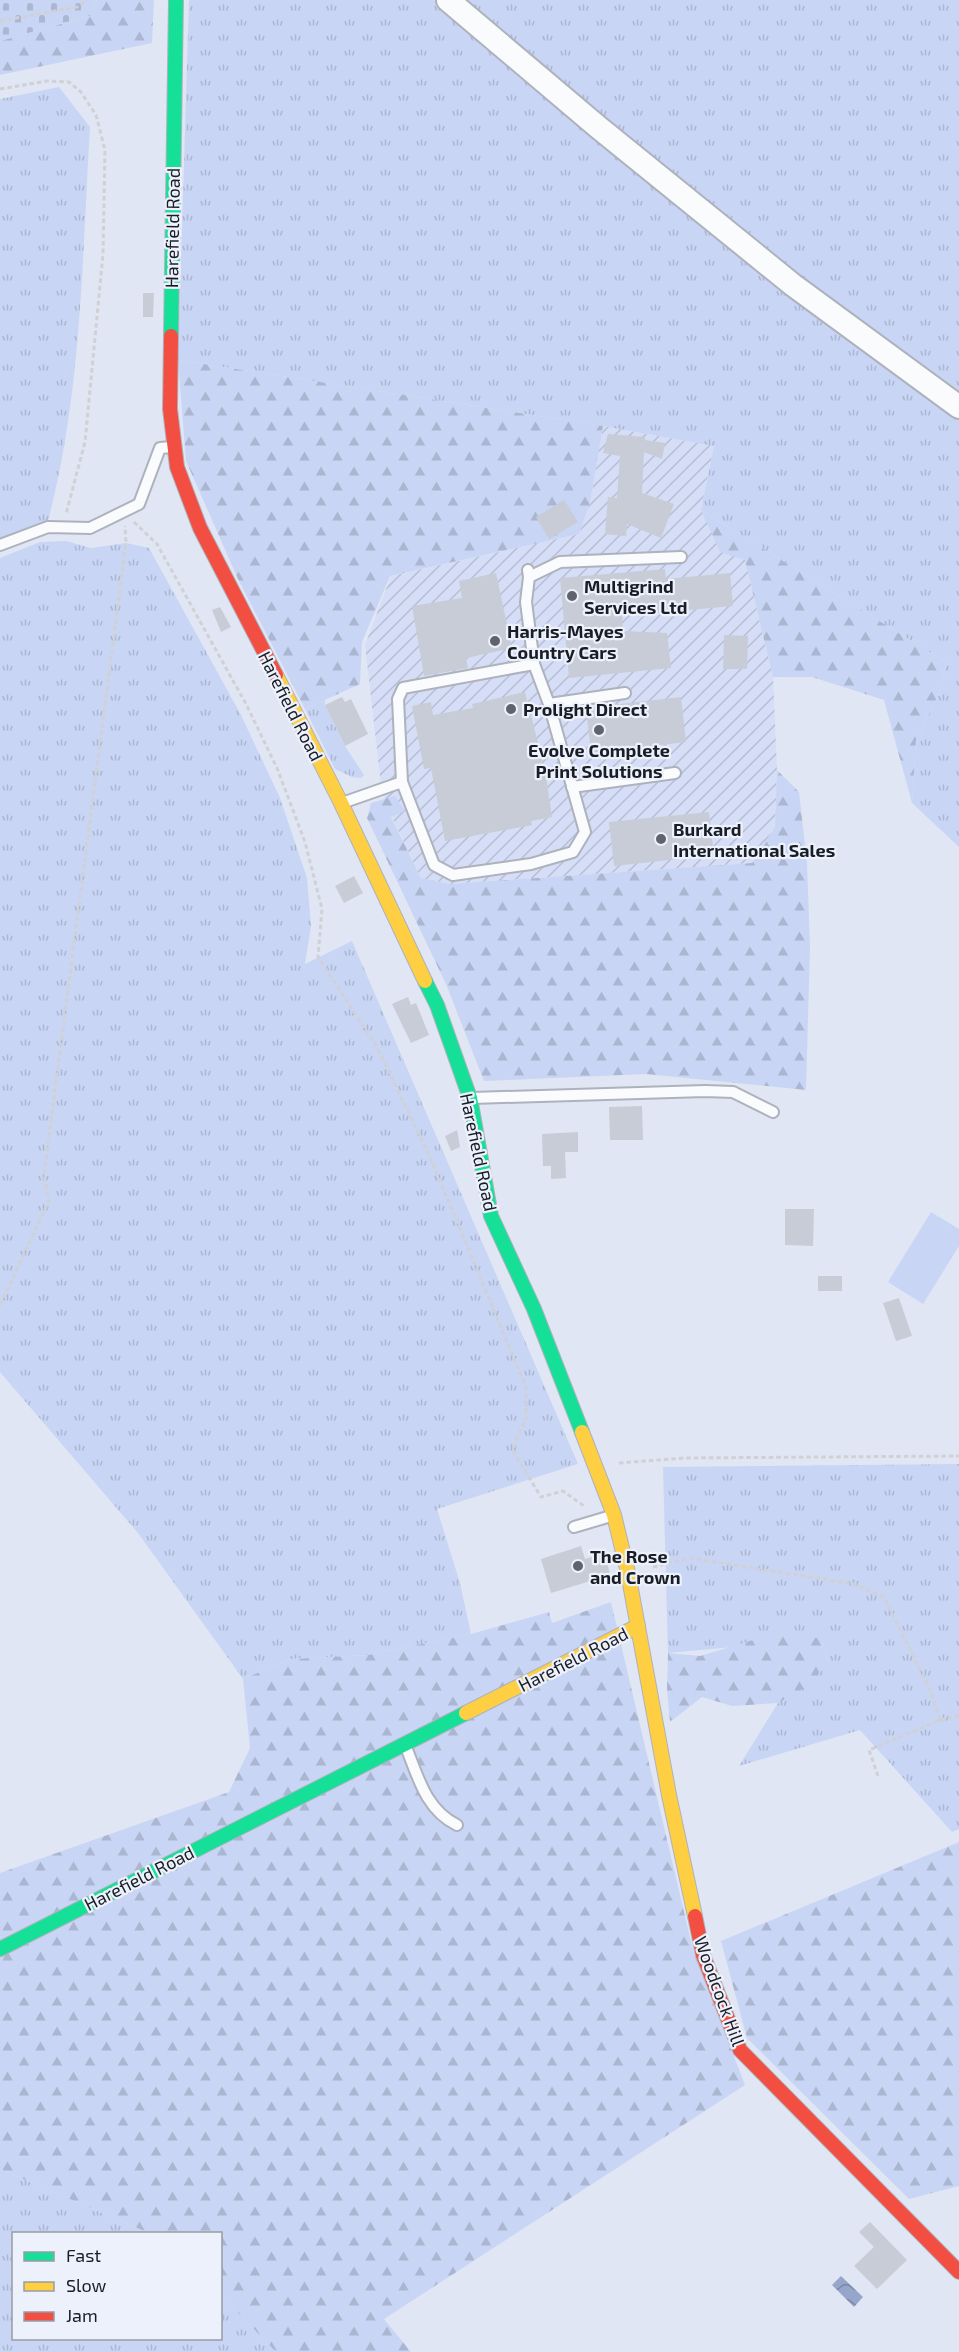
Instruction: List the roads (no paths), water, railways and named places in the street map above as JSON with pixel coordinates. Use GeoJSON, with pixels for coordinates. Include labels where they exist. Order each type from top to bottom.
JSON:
{"type":"FeatureCollection","features":[{"type":"Feature","properties":{"kind":"street","name":"Harefield Road"},"geometry":{"type":"LineString","coordinates":[[0,1949],[638,1626],[614,1515],[534,1309],[491,1216],[470,1098],[437,1005],[341,803],[200,528],[177,466],[170,409],[176,0]]}},
{"type":"Feature","properties":{"kind":"street"},"geometry":{"type":"LineString","coordinates":[[448,0],[793,285],[959,407]]}},
{"type":"Feature","properties":{"kind":"street","name":"Woodcock Hill"},"geometry":{"type":"LineString","coordinates":[[638,1626],[669,1795],[703,1955],[740,2050],[959,2272]]}},
{"type":"Feature","properties":{"kind":"lane"},"geometry":{"type":"LineString","coordinates":[[0,545],[48,526],[90,528],[124,512],[138,504],[160,448],[176,447]]}},
{"type":"Feature","properties":{"kind":"lane"},"geometry":{"type":"LineString","coordinates":[[534,664],[403,688],[398,699],[402,782],[434,865],[453,875],[531,864],[573,852],[585,832],[549,704],[534,664],[526,602],[528,573],[560,561],[681,557]]}},
{"type":"Feature","properties":{"kind":"lane"},"geometry":{"type":"LineString","coordinates":[[549,704],[625,693]]}},
{"type":"Feature","properties":{"kind":"lane"},"geometry":{"type":"LineString","coordinates":[[572,788],[675,773]]}},
{"type":"Feature","properties":{"kind":"lane"},"geometry":{"type":"LineString","coordinates":[[341,803],[402,782]]}},
{"type":"Feature","properties":{"kind":"lane"},"geometry":{"type":"LineString","coordinates":[[470,1098],[733,1092],[773,1112]]}},
{"type":"Feature","properties":{"kind":"lane"},"geometry":{"type":"LineString","coordinates":[[574,1527],[614,1515]]}},
{"type":"Feature","properties":{"kind":"lane"},"geometry":{"type":"LineString","coordinates":[[404,1744],[417,1776],[435,1810],[444,1819],[457,1825]]}},
{"type":"Feature","properties":{"kind":"water"},"geometry":{"type":"Polygon","coordinates":[[[841,2276],[863,2297],[854,2307],[832,2285],[841,2276]]]}},
{"type":"Feature","properties":{"kind":"place","name":"Multigrind Services Ltd"},"geometry":{"type":"Point","coordinates":[572,596]}},
{"type":"Feature","properties":{"kind":"place","name":"Harris-Mayes Country Cars"},"geometry":{"type":"Point","coordinates":[495,641]}},
{"type":"Feature","properties":{"kind":"place","name":"Prolight Direct"},"geometry":{"type":"Point","coordinates":[511,709]}},
{"type":"Feature","properties":{"kind":"place","name":"Evolve Complete Print Solutions"},"geometry":{"type":"Point","coordinates":[599,730]}},
{"type":"Feature","properties":{"kind":"place","name":"Burkard International Sales"},"geometry":{"type":"Point","coordinates":[661,839]}},
{"type":"Feature","properties":{"kind":"place","name":"The Rose and Crown"},"geometry":{"type":"Point","coordinates":[578,1566]}}]}
